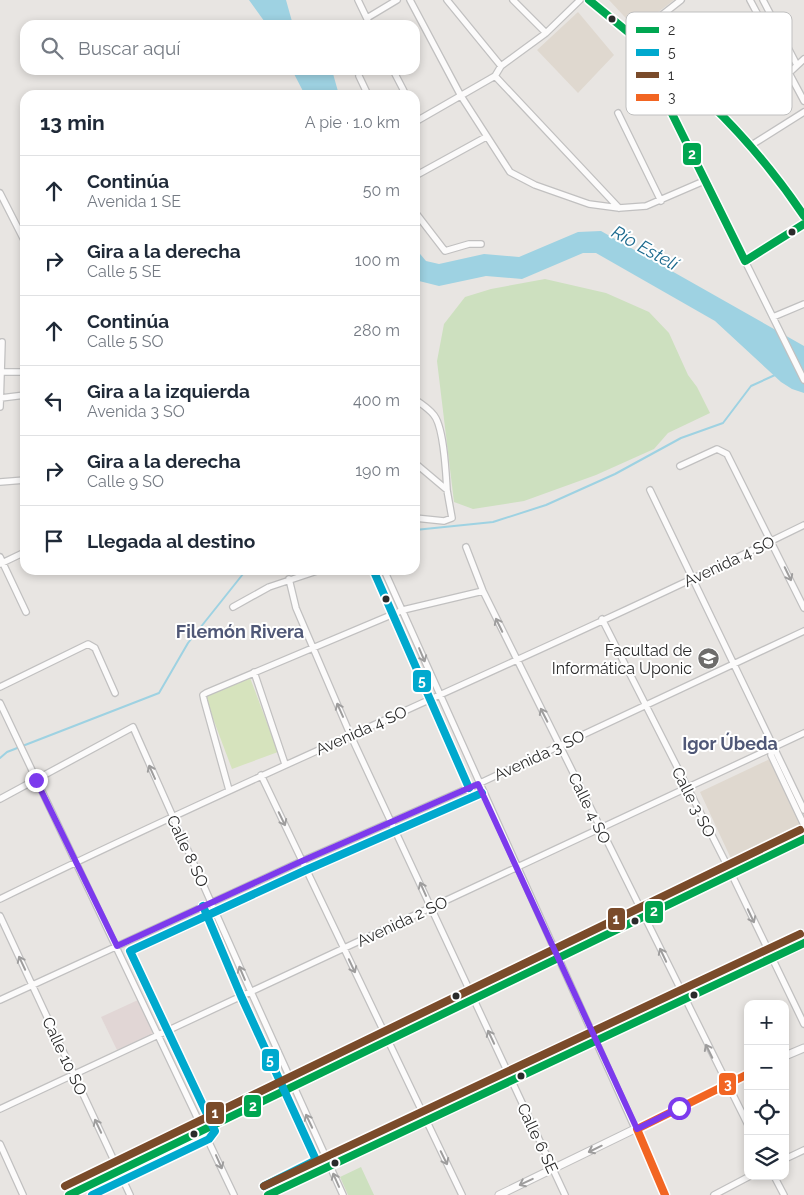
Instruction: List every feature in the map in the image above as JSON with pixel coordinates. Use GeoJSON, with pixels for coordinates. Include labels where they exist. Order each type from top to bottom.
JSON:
{"type":"FeatureCollection","features":[{"type":"Feature","properties":{"kind":"street"},"geometry":{"type":"LineString","coordinates":[[358,0],[367,18],[397,0]]}},
{"type":"Feature","properties":{"kind":"street"},"geometry":{"type":"LineString","coordinates":[[410,0],[461,96],[510,172],[535,185],[589,204],[619,208],[646,206],[704,181]]}},
{"type":"Feature","properties":{"kind":"street"},"geometry":{"type":"LineString","coordinates":[[447,0],[502,66]]}},
{"type":"Feature","properties":{"kind":"street"},"geometry":{"type":"LineString","coordinates":[[513,0],[546,34]]}},
{"type":"Feature","properties":{"kind":"street"},"geometry":{"type":"LineString","coordinates":[[420,118],[495,76],[502,66],[546,34],[580,0]]}},
{"type":"Feature","properties":{"kind":"street"},"geometry":{"type":"LineString","coordinates":[[589,0],[598,5],[626,31]]}},
{"type":"Feature","properties":{"kind":"street"},"geometry":{"type":"LineString","coordinates":[[598,5],[603,0]]}},
{"type":"Feature","properties":{"kind":"street"},"geometry":{"type":"LineString","coordinates":[[667,12],[681,0]]}},
{"type":"Feature","properties":{"kind":"street"},"geometry":{"type":"LineString","coordinates":[[750,0],[756,12]]}},
{"type":"Feature","properties":{"kind":"street"},"geometry":{"type":"LineString","coordinates":[[763,0],[769,12]]}},
{"type":"Feature","properties":{"kind":"street"},"geometry":{"type":"LineString","coordinates":[[792,55],[797,65]]}},
{"type":"Feature","properties":{"kind":"street"},"geometry":{"type":"LineString","coordinates":[[792,70],[804,59]]}},
{"type":"Feature","properties":{"kind":"street"},"geometry":{"type":"LineString","coordinates":[[396,75],[403,90]]}},
{"type":"Feature","properties":{"kind":"street"},"geometry":{"type":"LineString","coordinates":[[359,76],[366,90]]}},
{"type":"Feature","properties":{"kind":"street"},"geometry":{"type":"LineString","coordinates":[[495,76],[619,208]]}},
{"type":"Feature","properties":{"kind":"street"},"geometry":{"type":"LineString","coordinates":[[792,79],[804,101]]}},
{"type":"Feature","properties":{"kind":"street"},"geometry":{"type":"LineString","coordinates":[[750,146],[804,112]]}},
{"type":"Feature","properties":{"kind":"street"},"geometry":{"type":"LineString","coordinates":[[618,113],[661,201]]}},
{"type":"Feature","properties":{"kind":"street"},"geometry":{"type":"LineString","coordinates":[[672,115],[804,380]]}},
{"type":"Feature","properties":{"kind":"street"},"geometry":{"type":"LineString","coordinates":[[719,115],[783,183],[804,216]]}},
{"type":"Feature","properties":{"kind":"street"},"geometry":{"type":"LineString","coordinates":[[420,173],[486,137]]}},
{"type":"Feature","properties":{"kind":"street"},"geometry":{"type":"LineString","coordinates":[[0,193],[20,232]]}},
{"type":"Feature","properties":{"kind":"street"},"geometry":{"type":"LineString","coordinates":[[420,218],[445,251],[469,244],[481,244]]}},
{"type":"Feature","properties":{"kind":"street"},"geometry":{"type":"LineString","coordinates":[[745,261],[804,224]]}},
{"type":"Feature","properties":{"kind":"street"},"geometry":{"type":"LineString","coordinates":[[774,318],[804,304]]}},
{"type":"Feature","properties":{"kind":"street"},"geometry":{"type":"LineString","coordinates":[[0,407],[2,342]]}},
{"type":"Feature","properties":{"kind":"street"},"geometry":{"type":"LineString","coordinates":[[1,372],[20,372]]}},
{"type":"Feature","properties":{"kind":"street"},"geometry":{"type":"LineString","coordinates":[[1,398],[20,396]]}},
{"type":"Feature","properties":{"kind":"street"},"geometry":{"type":"LineString","coordinates":[[420,403],[433,413],[438,420],[446,461],[447,490],[452,518],[444,521],[420,519]]}},
{"type":"Feature","properties":{"kind":"street"},"geometry":{"type":"LineString","coordinates":[[680,466],[718,449],[727,454],[804,608]]}},
{"type":"Feature","properties":{"kind":"street"},"geometry":{"type":"LineString","coordinates":[[420,467],[447,490]]}},
{"type":"Feature","properties":{"kind":"street"},"geometry":{"type":"LineString","coordinates":[[0,482],[20,480]]}},
{"type":"Feature","properties":{"kind":"street"},"geometry":{"type":"LineString","coordinates":[[650,490],[772,748],[804,810]]}},
{"type":"Feature","properties":{"kind":"street","name":"Avenida 4 SO"},"geometry":{"type":"LineString","coordinates":[[0,899],[172,816],[350,734],[440,696],[804,525]]}},
{"type":"Feature","properties":{"kind":"street","name":"Calle 4 SO"},"geometry":{"type":"LineString","coordinates":[[466,547],[482,591],[744,1118]]}},
{"type":"Feature","properties":{"kind":"street"},"geometry":{"type":"LineString","coordinates":[[20,554],[1,561],[26,612]]}},
{"type":"Feature","properties":{"kind":"street"},"geometry":{"type":"LineString","coordinates":[[233,607],[269,586],[303,575]]}},
{"type":"Feature","properties":{"kind":"street"},"geometry":{"type":"LineString","coordinates":[[386,575],[478,784],[637,1129],[665,1195]]}},
{"type":"Feature","properties":{"kind":"street"},"geometry":{"type":"LineString","coordinates":[[289,579],[296,608],[313,648]]}},
{"type":"Feature","properties":{"kind":"street"},"geometry":{"type":"LineString","coordinates":[[229,790],[203,696],[254,672],[403,610],[482,591]]}},
{"type":"Feature","properties":{"kind":"street","name":"Calle 3 SO"},"geometry":{"type":"LineString","coordinates":[[602,619],[731,874],[804,1024]]}},
{"type":"Feature","properties":{"kind":"street","name":"Avenida 3 SO"},"geometry":{"type":"LineString","coordinates":[[0,1000],[302,861],[478,784],[804,631]]}},
{"type":"Feature","properties":{"kind":"street"},"geometry":{"type":"LineString","coordinates":[[0,687],[88,644],[95,648],[115,693]]}},
{"type":"Feature","properties":{"kind":"street","name":"Calle 6 SE"},"geometry":{"type":"LineString","coordinates":[[313,648],[350,734],[565,1195]]}},
{"type":"Feature","properties":{"kind":"street"},"geometry":{"type":"LineString","coordinates":[[254,672],[285,764]]}},
{"type":"Feature","properties":{"kind":"street"},"geometry":{"type":"LineString","coordinates":[[0,703],[205,1130],[234,1195]]}},
{"type":"Feature","properties":{"kind":"street","name":"Calle 8 SO"},"geometry":{"type":"LineString","coordinates":[[36,780],[133,727],[212,902],[250,992],[343,1195]]}},
{"type":"Feature","properties":{"kind":"street","name":"Avenida 2 SO"},"geometry":{"type":"LineString","coordinates":[[0,1109],[601,830],[804,733]]}},
{"type":"Feature","properties":{"kind":"street"},"geometry":{"type":"LineString","coordinates":[[772,748],[771,755],[804,825]]}},
{"type":"Feature","properties":{"kind":"street"},"geometry":{"type":"LineString","coordinates":[[261,775],[462,1195]]}},
{"type":"Feature","properties":{"kind":"street"},"geometry":{"type":"LineString","coordinates":[[0,799],[36,780]]}},
{"type":"Feature","properties":{"kind":"street"},"geometry":{"type":"LineString","coordinates":[[69,1195],[804,839]]}},
{"type":"Feature","properties":{"kind":"street","name":"Calle 10 SO"},"geometry":{"type":"LineString","coordinates":[[0,916],[130,1195]]}},
{"type":"Feature","properties":{"kind":"street"},"geometry":{"type":"LineString","coordinates":[[268,1195],[804,943]]}},
{"type":"Feature","properties":{"kind":"street"},"geometry":{"type":"LineString","coordinates":[[789,1054],[804,1048]]}},
{"type":"Feature","properties":{"kind":"street"},"geometry":{"type":"LineString","coordinates":[[499,1195],[744,1076]]}},
{"type":"Feature","properties":{"kind":"street"},"geometry":{"type":"LineString","coordinates":[[0,1144],[23,1195]]}},
{"type":"Feature","properties":{"kind":"street"},"geometry":{"type":"LineString","coordinates":[[789,1157],[804,1150]]}},
{"type":"Feature","properties":{"kind":"street"},"geometry":{"type":"LineString","coordinates":[[714,1195],[722,1193],[744,1180]]}},
{"type":"Feature","properties":{"kind":"street"},"geometry":{"type":"LineString","coordinates":[[776,1180],[784,1195]]}},
{"type":"Feature","properties":{"kind":"shaded area"},"geometry":{"type":"Polygon","coordinates":[[[609,0],[674,0],[658,12],[626,12],[626,18],[609,0]]]}},
{"type":"Feature","properties":{"kind":"shaded area"},"geometry":{"type":"Polygon","coordinates":[[[578,12],[614,55],[578,93],[537,50],[578,12]]]}},
{"type":"Feature","properties":{"kind":"shaded area"},"geometry":{"type":"Polygon","coordinates":[[[772,758],[804,830],[733,863],[700,792],[772,758]]]}},
{"type":"Feature","properties":{"kind":"shaded area"},"geometry":{"type":"Polygon","coordinates":[[[138,1000],[154,1034],[117,1050],[101,1017],[138,1000]]]}},
{"type":"Feature","properties":{"kind":"green space"},"geometry":{"type":"Polygon","coordinates":[[[545,279],[606,293],[649,312],[669,333],[688,375],[697,387],[710,413],[668,433],[654,449],[596,475],[524,501],[473,509],[454,502],[437,361],[444,324],[465,297],[491,289],[545,279]]]}},
{"type":"Feature","properties":{"kind":"green space"},"geometry":{"type":"Polygon","coordinates":[[[249,675],[278,752],[232,769],[203,692],[249,675]]]}},
{"type":"Feature","properties":{"kind":"green space"},"geometry":{"type":"Polygon","coordinates":[[[361,1167],[374,1195],[348,1195],[340,1177],[361,1167]]]}},
{"type":"Feature","properties":{"kind":"water"},"geometry":{"type":"Polygon","coordinates":[[[249,0],[286,0],[292,20],[263,20],[249,0]]]}},
{"type":"Feature","properties":{"kind":"water"},"geometry":{"type":"Polygon","coordinates":[[[295,75],[333,75],[338,90],[302,90],[295,75]]]}},
{"type":"Feature","properties":{"kind":"water","name":"Río Estelí"},"geometry":{"type":"Polygon","coordinates":[[[601,231],[804,346],[804,393],[792,389],[781,382],[715,321],[596,253],[583,253],[522,279],[486,276],[439,286],[420,281],[420,254],[426,261],[439,264],[484,254],[519,257],[578,232],[601,231]]]}},
{"type":"Feature","properties":{"kind":"waterway"},"geometry":{"type":"LineString","coordinates":[[420,529],[493,522],[546,505],[615,474],[681,438],[723,423],[751,386],[775,375]]}},
{"type":"Feature","properties":{"kind":"waterway"},"geometry":{"type":"LineString","coordinates":[[0,758],[7,752],[159,693],[188,643],[242,575]]}},
{"type":"Feature","properties":{"kind":"transit line","name":"2"},"geometry":{"type":"LineString","coordinates":[[589,0],[626,30]]}},
{"type":"Feature","properties":{"kind":"transit line","name":"2"},"geometry":{"type":"LineString","coordinates":[[673,115],[745,261],[804,224]]}},
{"type":"Feature","properties":{"kind":"transit line","name":"2"},"geometry":{"type":"LineString","coordinates":[[721,115],[787,191],[804,216]]}},
{"type":"Feature","properties":{"kind":"transit line","name":"5"},"geometry":{"type":"LineString","coordinates":[[375,575],[469,788]]}},
{"type":"Feature","properties":{"kind":"transit line","name":"5"},"geometry":{"type":"LineString","coordinates":[[92,1195],[209,1139],[215,1131],[130,951],[306,870],[482,793]]}},
{"type":"Feature","properties":{"kind":"transit line","name":"1"},"geometry":{"type":"LineString","coordinates":[[65,1186],[800,830]]}},
{"type":"Feature","properties":{"kind":"transit line","name":"2"},"geometry":{"type":"LineString","coordinates":[[69,1195],[804,839]]}},
{"type":"Feature","properties":{"kind":"transit line","name":"5"},"geometry":{"type":"LineString","coordinates":[[203,906],[241,996],[316,1160],[264,1186]]}},
{"type":"Feature","properties":{"kind":"transit line","name":"1"},"geometry":{"type":"LineString","coordinates":[[264,1186],[800,934]]}},
{"type":"Feature","properties":{"kind":"transit line","name":"2"},"geometry":{"type":"LineString","coordinates":[[268,1195],[804,943]]}},
{"type":"Feature","properties":{"kind":"transit line","name":"3"},"geometry":{"type":"LineString","coordinates":[[665,1195],[637,1129],[744,1076]]}},
{"type":"Feature","properties":{"kind":"place","name":"Facultad de Informática Uponic"},"geometry":{"type":"Point","coordinates":[708,659]}},
{"type":"Feature","properties":{"kind":"district","name":"Filemón Rivera"},"geometry":{"type":"Point","coordinates":[240,632]}},
{"type":"Feature","properties":{"kind":"district","name":"Igor Úbeda"},"geometry":{"type":"Point","coordinates":[730,744]}},
{"type":"Feature","properties":{"kind":"route"},"geometry":{"type":"LineString","coordinates":[[36,780],[117,946],[302,861],[478,784],[637,1129],[679,1108]]}}]}
